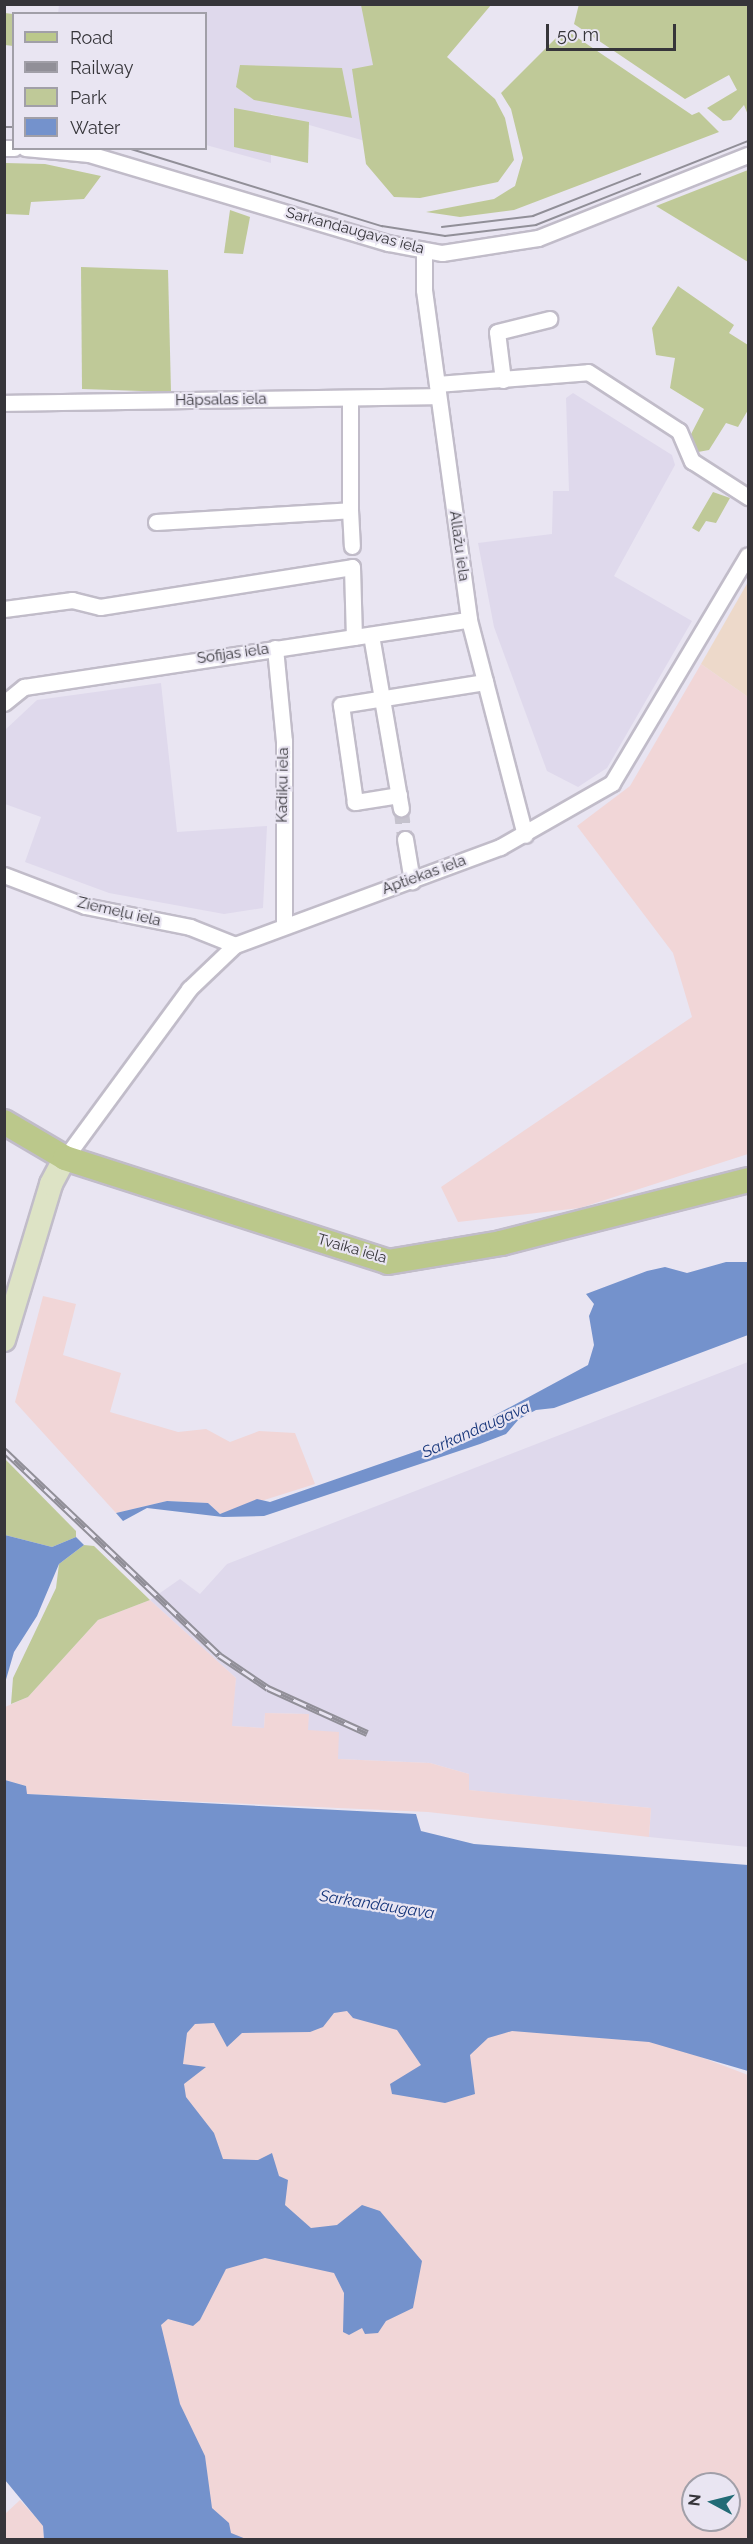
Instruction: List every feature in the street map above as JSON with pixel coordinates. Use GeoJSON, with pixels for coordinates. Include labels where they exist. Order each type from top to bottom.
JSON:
{"type":"FeatureCollection","features":[{"type":"Feature","properties":{"kind":"main road","name":"Tvaika iela"},"geometry":{"type":"LineString","coordinates":[[4,1122],[65,1158],[388,1262],[501,1243],[748,1180]]}},
{"type":"Feature","properties":{"kind":"street","name":"Sarkandaugavas iela"},"geometry":{"type":"LineString","coordinates":[[46,150],[89,154],[424,252],[472,252],[538,238],[748,155]]}},
{"type":"Feature","properties":{"kind":"street","name":"Allažu iela"},"geometry":{"type":"LineString","coordinates":[[424,252],[437,390],[469,620],[525,835]]}},
{"type":"Feature","properties":{"kind":"street"},"geometry":{"type":"LineString","coordinates":[[503,380],[497,332],[549,319]]}},
{"type":"Feature","properties":{"kind":"street","name":"Hāpsalas iela"},"geometry":{"type":"LineString","coordinates":[[4,403],[350,398],[588,372],[679,430],[692,461],[748,497]]}},
{"type":"Feature","properties":{"kind":"street"},"geometry":{"type":"LineString","coordinates":[[350,398],[352,546]]}},
{"type":"Feature","properties":{"kind":"street"},"geometry":{"type":"LineString","coordinates":[[156,522],[350,510]]}},
{"type":"Feature","properties":{"kind":"street","name":"Aptiekas iela"},"geometry":{"type":"LineString","coordinates":[[65,1158],[189,989],[235,945],[284,923],[412,881],[525,835],[612,783],[748,555]]}},
{"type":"Feature","properties":{"kind":"street"},"geometry":{"type":"LineString","coordinates":[[4,609],[72,600],[100,607],[352,567],[354,637]]}},
{"type":"Feature","properties":{"kind":"street","name":"Sofijas iela"},"geometry":{"type":"LineString","coordinates":[[4,703],[24,687],[469,620]]}},
{"type":"Feature","properties":{"kind":"street"},"geometry":{"type":"LineString","coordinates":[[371,635],[386,699],[400,802],[355,802],[341,705],[386,699],[485,682]]}},
{"type":"Feature","properties":{"kind":"street","name":"Kadiķu iela"},"geometry":{"type":"LineString","coordinates":[[275,648],[284,741],[284,923]]}},
{"type":"Feature","properties":{"kind":"street"},"geometry":{"type":"LineString","coordinates":[[405,839],[412,881]]}},
{"type":"Feature","properties":{"kind":"street","name":"Ziemeļu iela"},"geometry":{"type":"LineString","coordinates":[[4,875],[85,906],[190,927],[235,945]]}},
{"type":"Feature","properties":{"kind":"street"},"geometry":{"type":"LineString","coordinates":[[4,1341],[51,1184],[65,1158]]}},
{"type":"Feature","properties":{"kind":"shaded area"},"geometry":{"type":"Polygon","coordinates":[[[59,4],[389,5],[372,143],[271,114],[271,163],[207,145],[207,12],[58,12],[59,4]]]}},
{"type":"Feature","properties":{"kind":"shaded area"},"geometry":{"type":"Polygon","coordinates":[[[573,393],[672,455],[675,465],[614,576],[692,621],[607,768],[578,787],[547,771],[494,627],[478,543],[552,534],[553,491],[569,491],[566,398],[573,393]]]}},
{"type":"Feature","properties":{"kind":"shaded area"},"geometry":{"type":"Polygon","coordinates":[[[748,582],[748,697],[701,664],[748,582]]]}},
{"type":"Feature","properties":{"kind":"shaded area"},"geometry":{"type":"Polygon","coordinates":[[[701,664],[748,697],[748,1154],[580,1208],[458,1222],[441,1187],[692,1017],[673,953],[577,826],[630,786],[701,664]]]}},
{"type":"Feature","properties":{"kind":"shaded area"},"geometry":{"type":"Polygon","coordinates":[[[161,683],[177,832],[267,826],[263,908],[224,914],[109,893],[25,862],[41,817],[5,804],[5,730],[37,700],[161,683]]]}},
{"type":"Feature","properties":{"kind":"shaded area"},"geometry":{"type":"Polygon","coordinates":[[[43,1296],[76,1304],[63,1355],[121,1373],[110,1412],[178,1432],[206,1429],[230,1442],[259,1431],[295,1433],[315,1484],[220,1514],[208,1503],[167,1501],[116,1513],[15,1402],[43,1296]]]}},
{"type":"Feature","properties":{"kind":"shaded area"},"geometry":{"type":"Polygon","coordinates":[[[748,1362],[748,1847],[649,1837],[651,1808],[468,1790],[469,1774],[430,1763],[338,1759],[307,1730],[309,1714],[265,1713],[264,1728],[231,1726],[236,1678],[150,1600],[180,1579],[200,1594],[227,1564],[748,1362]]]}},
{"type":"Feature","properties":{"kind":"shaded area"},"geometry":{"type":"Polygon","coordinates":[[[150,1600],[236,1678],[232,1726],[264,1728],[265,1713],[309,1714],[308,1730],[339,1732],[338,1759],[430,1763],[469,1774],[469,1790],[651,1808],[649,1837],[428,1812],[26,1794],[26,1786],[5,1780],[5,1707],[28,1697],[98,1620],[150,1600]]]}},
{"type":"Feature","properties":{"kind":"shaded area"},"geometry":{"type":"Polygon","coordinates":[[[219,2000],[578,2010],[748,2075],[748,2539],[230,2539],[196,2513],[147,2319],[182,2128],[173,2025],[219,2000]]]}},
{"type":"Feature","properties":{"kind":"shaded area"},"geometry":{"type":"Polygon","coordinates":[[[20,2500],[43,2525],[44,2539],[5,2540],[5,2514],[20,2500]]]}},
{"type":"Feature","properties":{"kind":"green space"},"geometry":{"type":"Polygon","coordinates":[[[579,4],[748,5],[748,115],[744,105],[731,120],[723,121],[707,108],[737,90],[729,75],[685,99],[574,24],[579,4]]]}},
{"type":"Feature","properties":{"kind":"green space"},"geometry":{"type":"Polygon","coordinates":[[[361,5],[491,5],[447,57],[495,99],[505,118],[514,160],[498,182],[420,198],[394,197],[366,164],[352,69],[373,65],[361,5]]]}},
{"type":"Feature","properties":{"kind":"green space"},"geometry":{"type":"Polygon","coordinates":[[[5,13],[12,14],[12,46],[5,45],[5,13]]]}},
{"type":"Feature","properties":{"kind":"green space"},"geometry":{"type":"Polygon","coordinates":[[[569,32],[692,115],[699,112],[719,132],[514,210],[460,217],[426,212],[494,199],[515,186],[523,158],[511,109],[501,93],[559,35],[569,32]]]}},
{"type":"Feature","properties":{"kind":"green space"},"geometry":{"type":"Polygon","coordinates":[[[240,65],[342,68],[352,118],[254,100],[236,87],[240,65]]]}},
{"type":"Feature","properties":{"kind":"green space"},"geometry":{"type":"Polygon","coordinates":[[[234,108],[309,122],[308,163],[234,147],[234,108]]]}},
{"type":"Feature","properties":{"kind":"green space"},"geometry":{"type":"Polygon","coordinates":[[[5,163],[45,164],[101,176],[84,199],[31,202],[29,215],[5,214],[5,163]]]}},
{"type":"Feature","properties":{"kind":"green space"},"geometry":{"type":"Polygon","coordinates":[[[748,170],[748,262],[656,206],[748,170]]]}},
{"type":"Feature","properties":{"kind":"green space"},"geometry":{"type":"Polygon","coordinates":[[[230,210],[250,217],[243,254],[224,253],[230,210]]]}},
{"type":"Feature","properties":{"kind":"green space"},"geometry":{"type":"Polygon","coordinates":[[[81,267],[168,270],[171,392],[82,389],[81,267]]]}},
{"type":"Feature","properties":{"kind":"green space"},"geometry":{"type":"Polygon","coordinates":[[[678,286],[734,325],[729,333],[748,345],[748,410],[738,427],[726,423],[709,450],[698,452],[688,440],[704,409],[670,388],[675,358],[656,355],[652,328],[678,286]]]}},
{"type":"Feature","properties":{"kind":"green space"},"geometry":{"type":"Polygon","coordinates":[[[713,492],[730,498],[716,523],[706,521],[699,532],[692,528],[713,492]]]}},
{"type":"Feature","properties":{"kind":"green space"},"geometry":{"type":"Polygon","coordinates":[[[4,1458],[76,1531],[76,1537],[52,1547],[5,1535],[4,1458]]]}},
{"type":"Feature","properties":{"kind":"green space"},"geometry":{"type":"Polygon","coordinates":[[[84,1545],[94,1546],[150,1600],[98,1620],[28,1697],[11,1704],[13,1678],[56,1588],[59,1564],[84,1545]]]}},
{"type":"Feature","properties":{"kind":"water","name":"Sarkandaugava"},"geometry":{"type":"Polygon","coordinates":[[[726,1262],[748,1262],[748,1335],[554,1408],[536,1410],[519,1419],[506,1434],[480,1444],[264,1516],[223,1517],[147,1508],[123,1521],[116,1513],[167,1501],[208,1503],[220,1514],[257,1499],[270,1502],[449,1440],[588,1365],[594,1345],[589,1316],[594,1304],[586,1294],[647,1271],[665,1267],[687,1273],[726,1262]]]}},
{"type":"Feature","properties":{"kind":"water"},"geometry":{"type":"Polygon","coordinates":[[[5,1535],[52,1547],[76,1537],[84,1545],[59,1564],[37,1616],[14,1652],[5,1683],[5,1535]]]}},
{"type":"Feature","properties":{"kind":"water","name":"Sarkandaugava"},"geometry":{"type":"Polygon","coordinates":[[[5,1780],[26,1786],[27,1794],[416,1814],[421,1831],[474,1844],[748,1865],[748,2071],[649,2042],[512,2031],[488,2038],[470,2055],[475,2094],[445,2103],[392,2094],[390,2084],[421,2065],[397,2030],[353,2018],[347,2011],[334,2013],[323,2027],[310,2032],[242,2033],[227,2047],[214,2023],[195,2024],[187,2033],[183,2064],[206,2067],[184,2084],[186,2097],[214,2133],[223,2159],[258,2160],[272,2153],[279,2176],[288,2180],[285,2205],[311,2228],[337,2225],[362,2205],[380,2211],[422,2261],[413,2308],[386,2321],[378,2333],[365,2334],[362,2328],[349,2335],[343,2332],[344,2293],[334,2273],[265,2258],[226,2269],[200,2320],[193,2326],[168,2319],[161,2325],[180,2404],[205,2456],[212,2508],[229,2523],[231,2533],[246,2539],[44,2539],[43,2526],[5,2480],[5,1780]]]}},
{"type":"Feature","properties":{"kind":"tunnel"},"geometry":{"type":"LineString","coordinates":[[401,808],[405,839]]}},
{"type":"Feature","properties":{"kind":"tram line"},"geometry":{"type":"LineString","coordinates":[[4,127],[12,127]]}},
{"type":"Feature","properties":{"kind":"tram line"},"geometry":{"type":"LineString","coordinates":[[135,150],[382,226],[445,236],[536,225],[748,141]]}},
{"type":"Feature","properties":{"kind":"tram line"},"geometry":{"type":"LineString","coordinates":[[442,227],[533,216],[640,174]]}},
{"type":"Feature","properties":{"kind":"railway"},"geometry":{"type":"LineString","coordinates":[[4,1450],[219,1655],[268,1688],[367,1733]]}}]}
